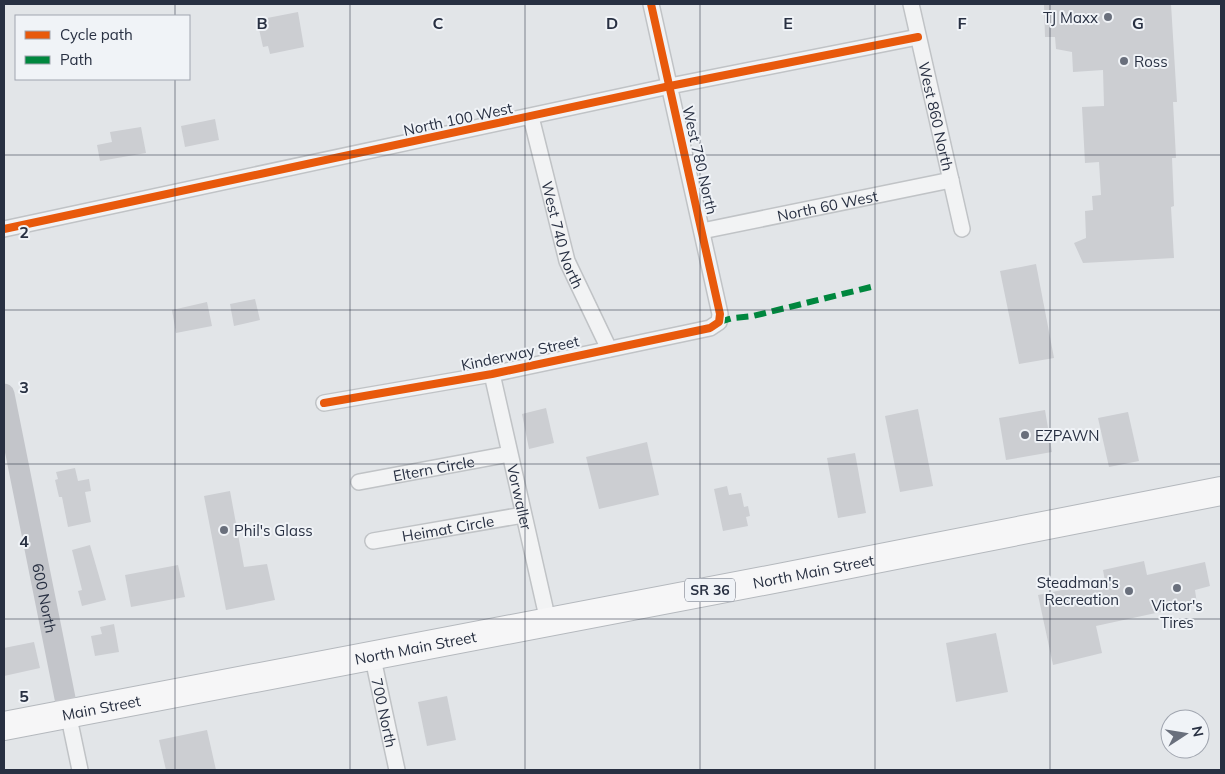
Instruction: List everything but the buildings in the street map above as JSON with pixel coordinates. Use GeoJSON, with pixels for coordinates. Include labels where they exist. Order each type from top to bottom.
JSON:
{"type":"FeatureCollection","features":[{"type":"Feature","properties":{"kind":"highway","name":"North Main Street"},"geometry":{"type":"LineString","coordinates":[[198,688],[788,576],[1221,491]]}},
{"type":"Feature","properties":{"kind":"highway","name":"Main Street"},"geometry":{"type":"LineString","coordinates":[[4,726],[198,688]]}},
{"type":"Feature","properties":{"kind":"street","name":"West 780 North"},"geometry":{"type":"LineString","coordinates":[[651,4],[720,314],[719,322]]}},
{"type":"Feature","properties":{"kind":"street","name":"West 860 North"},"geometry":{"type":"LineString","coordinates":[[911,4],[962,229]]}},
{"type":"Feature","properties":{"kind":"street","name":"North 100 West"},"geometry":{"type":"LineString","coordinates":[[4,229],[670,86],[918,37]]}},
{"type":"Feature","properties":{"kind":"street","name":"West 740 North"},"geometry":{"type":"LineString","coordinates":[[531,117],[567,261],[608,349]]}},
{"type":"Feature","properties":{"kind":"street","name":"North 60 West"},"geometry":{"type":"LineString","coordinates":[[702,231],[951,180]]}},
{"type":"Feature","properties":{"kind":"street","name":"Kinderway Street"},"geometry":{"type":"LineString","coordinates":[[324,403],[492,374],[710,328],[719,322]]}},
{"type":"Feature","properties":{"kind":"street","name":"Vorwaller"},"geometry":{"type":"LineString","coordinates":[[492,374],[548,621]]}},
{"type":"Feature","properties":{"kind":"street","name":"600 North"},"geometry":{"type":"LineString","coordinates":[[4,394],[10,460],[80,770]]}},
{"type":"Feature","properties":{"kind":"street","name":"Eltern Circle"},"geometry":{"type":"LineString","coordinates":[[359,482],[510,454]]}},
{"type":"Feature","properties":{"kind":"street","name":"Heimat Circle"},"geometry":{"type":"LineString","coordinates":[[373,540],[523,515]]}},
{"type":"Feature","properties":{"kind":"street","name":"700 North"},"geometry":{"type":"LineString","coordinates":[[372,654],[397,770]]}},
{"type":"Feature","properties":{"kind":"marked path"},"geometry":{"type":"LineString","coordinates":[[719,322],[733,318],[753,316],[875,286]]}},
{"type":"Feature","properties":{"kind":"cycle path"},"geometry":{"type":"LineString","coordinates":[[324,403],[492,374],[710,328],[719,322],[720,314],[651,4]]}},
{"type":"Feature","properties":{"kind":"cycle path"},"geometry":{"type":"LineString","coordinates":[[4,229],[670,86],[918,37]]}},
{"type":"Feature","properties":{"kind":"place","name":"TJ Maxx"},"geometry":{"type":"Point","coordinates":[1108,17]}},
{"type":"Feature","properties":{"kind":"place","name":"Ross"},"geometry":{"type":"Point","coordinates":[1124,61]}},
{"type":"Feature","properties":{"kind":"place","name":"EZPAWN"},"geometry":{"type":"Point","coordinates":[1025,435]}},
{"type":"Feature","properties":{"kind":"place","name":"Phil's Glass"},"geometry":{"type":"Point","coordinates":[224,530]}},
{"type":"Feature","properties":{"kind":"place","name":"Victor's Tires"},"geometry":{"type":"Point","coordinates":[1177,588]}},
{"type":"Feature","properties":{"kind":"place","name":"Steadman's Recreation"},"geometry":{"type":"Point","coordinates":[1129,591]}}]}
